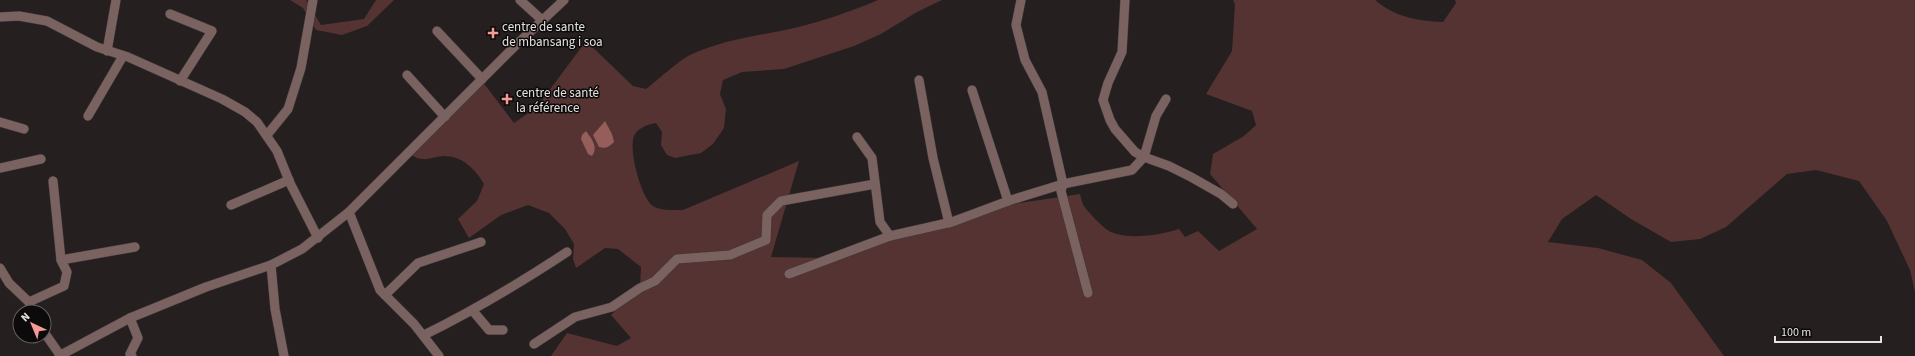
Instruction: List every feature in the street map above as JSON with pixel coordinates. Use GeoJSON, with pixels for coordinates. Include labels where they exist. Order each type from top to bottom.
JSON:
{"type":"FeatureCollection","features":[{"type":"Feature","properties":{"kind":"street"},"geometry":{"type":"LineString","coordinates":[[108,51],[116,0]]}},
{"type":"Feature","properties":{"kind":"street"},"geometry":{"type":"LineString","coordinates":[[268,135],[288,109],[301,68],[313,0]]}},
{"type":"Feature","properties":{"kind":"street"},"geometry":{"type":"LineString","coordinates":[[520,0],[542,20]]}},
{"type":"Feature","properties":{"kind":"street"},"geometry":{"type":"LineString","coordinates":[[52,344],[60,355],[86,343],[130,318],[206,287],[271,265],[302,250],[349,212],[542,20],[564,0]]}},
{"type":"Feature","properties":{"kind":"street"},"geometry":{"type":"LineString","coordinates":[[1021,0],[1016,25],[1025,60],[1042,92],[1063,184],[1061,190],[1088,293]]}},
{"type":"Feature","properties":{"kind":"street"},"geometry":{"type":"LineString","coordinates":[[1125,0],[1122,52],[1103,100],[1104,107],[1115,129],[1135,152],[1191,177],[1221,194],[1233,204]]}},
{"type":"Feature","properties":{"kind":"street"},"geometry":{"type":"LineString","coordinates":[[170,14],[212,31],[180,81]]}},
{"type":"Feature","properties":{"kind":"street"},"geometry":{"type":"LineString","coordinates":[[0,17],[20,16],[47,21],[108,51],[123,56],[222,99],[245,112],[257,122],[268,135],[318,238]]}},
{"type":"Feature","properties":{"kind":"street"},"geometry":{"type":"LineString","coordinates":[[438,31],[482,80]]}},
{"type":"Feature","properties":{"kind":"street"},"geometry":{"type":"LineString","coordinates":[[88,116],[123,56]]}},
{"type":"Feature","properties":{"kind":"street"},"geometry":{"type":"LineString","coordinates":[[406,75],[445,117]]}},
{"type":"Feature","properties":{"kind":"street"},"geometry":{"type":"LineString","coordinates":[[918,80],[933,158],[949,223]]}},
{"type":"Feature","properties":{"kind":"street"},"geometry":{"type":"LineString","coordinates":[[972,90],[1008,201]]}},
{"type":"Feature","properties":{"kind":"street"},"geometry":{"type":"LineString","coordinates":[[789,274],[890,236],[949,223],[1008,201],[1063,184],[1132,170],[1144,157],[1156,116],[1166,99]]}},
{"type":"Feature","properties":{"kind":"street"},"geometry":{"type":"LineString","coordinates":[[0,122],[24,129]]}},
{"type":"Feature","properties":{"kind":"street"},"geometry":{"type":"LineString","coordinates":[[857,137],[872,158],[880,222],[890,236]]}},
{"type":"Feature","properties":{"kind":"street"},"geometry":{"type":"LineString","coordinates":[[0,168],[41,159]]}},
{"type":"Feature","properties":{"kind":"street"},"geometry":{"type":"LineString","coordinates":[[231,205],[289,180]]}},
{"type":"Feature","properties":{"kind":"street"},"geometry":{"type":"LineString","coordinates":[[0,268],[9,283],[29,302],[64,286],[67,272],[61,260],[52,181]]}},
{"type":"Feature","properties":{"kind":"street"},"geometry":{"type":"LineString","coordinates":[[534,344],[575,317],[612,307],[640,288],[655,281],[677,259],[730,255],[766,240],[766,215],[781,201],[875,184]]}},
{"type":"Feature","properties":{"kind":"street"},"geometry":{"type":"LineString","coordinates":[[349,212],[380,290],[424,335],[439,356]]}},
{"type":"Feature","properties":{"kind":"street"},"geometry":{"type":"LineString","coordinates":[[385,295],[418,263],[480,242]]}},
{"type":"Feature","properties":{"kind":"street"},"geometry":{"type":"LineString","coordinates":[[61,260],[135,248]]}},
{"type":"Feature","properties":{"kind":"street"},"geometry":{"type":"LineString","coordinates":[[424,335],[510,290],[568,252]]}},
{"type":"Feature","properties":{"kind":"street"},"geometry":{"type":"LineString","coordinates":[[271,265],[275,309],[284,356]]}},
{"type":"Feature","properties":{"kind":"street"},"geometry":{"type":"LineString","coordinates":[[472,311],[489,330],[503,330]]}},
{"type":"Feature","properties":{"kind":"street"},"geometry":{"type":"LineString","coordinates":[[130,318],[138,338],[130,354],[132,356]]}},
{"type":"Feature","properties":{"kind":"shaded area"},"geometry":{"type":"Polygon","coordinates":[[[290,0],[306,0],[321,25],[364,19],[376,0],[394,0],[367,26],[342,35],[316,30],[303,8],[290,0]]]}},
{"type":"Feature","properties":{"kind":"shaded area"},"geometry":{"type":"Polygon","coordinates":[[[878,0],[942,0],[917,12],[881,34],[854,46],[784,69],[742,72],[723,80],[720,94],[726,109],[724,128],[713,144],[701,153],[675,158],[667,155],[661,145],[662,132],[656,123],[639,129],[633,140],[634,160],[636,172],[648,201],[653,206],[660,209],[683,210],[799,161],[771,257],[827,258],[972,210],[1080,194],[1086,209],[1108,231],[1127,236],[1145,236],[1179,229],[1185,237],[1198,231],[1219,251],[1257,229],[1210,174],[1213,154],[1244,136],[1256,125],[1252,111],[1206,94],[1232,51],[1235,4],[1233,0],[1375,0],[1383,6],[1407,17],[1425,21],[1443,22],[1456,3],[1455,0],[1915,0],[1915,292],[1910,270],[1887,221],[1859,181],[1816,170],[1787,174],[1726,227],[1700,239],[1671,242],[1631,219],[1596,195],[1562,219],[1548,242],[1598,248],[1642,260],[1671,283],[1724,356],[551,356],[567,333],[617,346],[631,338],[611,315],[640,287],[641,267],[618,249],[605,248],[576,268],[573,259],[574,244],[565,229],[549,213],[528,205],[501,215],[469,238],[458,219],[477,201],[484,184],[480,178],[468,164],[457,158],[444,156],[420,159],[407,153],[482,81],[514,123],[537,107],[586,41],[633,86],[646,89],[690,55],[702,50],[739,39],[812,23],[846,13],[878,0]]]}},
{"type":"Feature","properties":{"kind":"shaded area"},"geometry":{"type":"Polygon","coordinates":[[[605,121],[612,134],[614,142],[604,148],[599,147],[593,135],[605,121]]]}},
{"type":"Feature","properties":{"kind":"shaded area"},"geometry":{"type":"Polygon","coordinates":[[[586,131],[592,140],[595,149],[592,156],[588,154],[581,139],[582,135],[586,131]]]}},
{"type":"Feature","properties":{"kind":"place","name":"centre de sante de mbansang i soa"},"geometry":{"type":"Point","coordinates":[493,33]}},
{"type":"Feature","properties":{"kind":"place","name":"centre de santé la référence"},"geometry":{"type":"Point","coordinates":[507,99]}}]}
